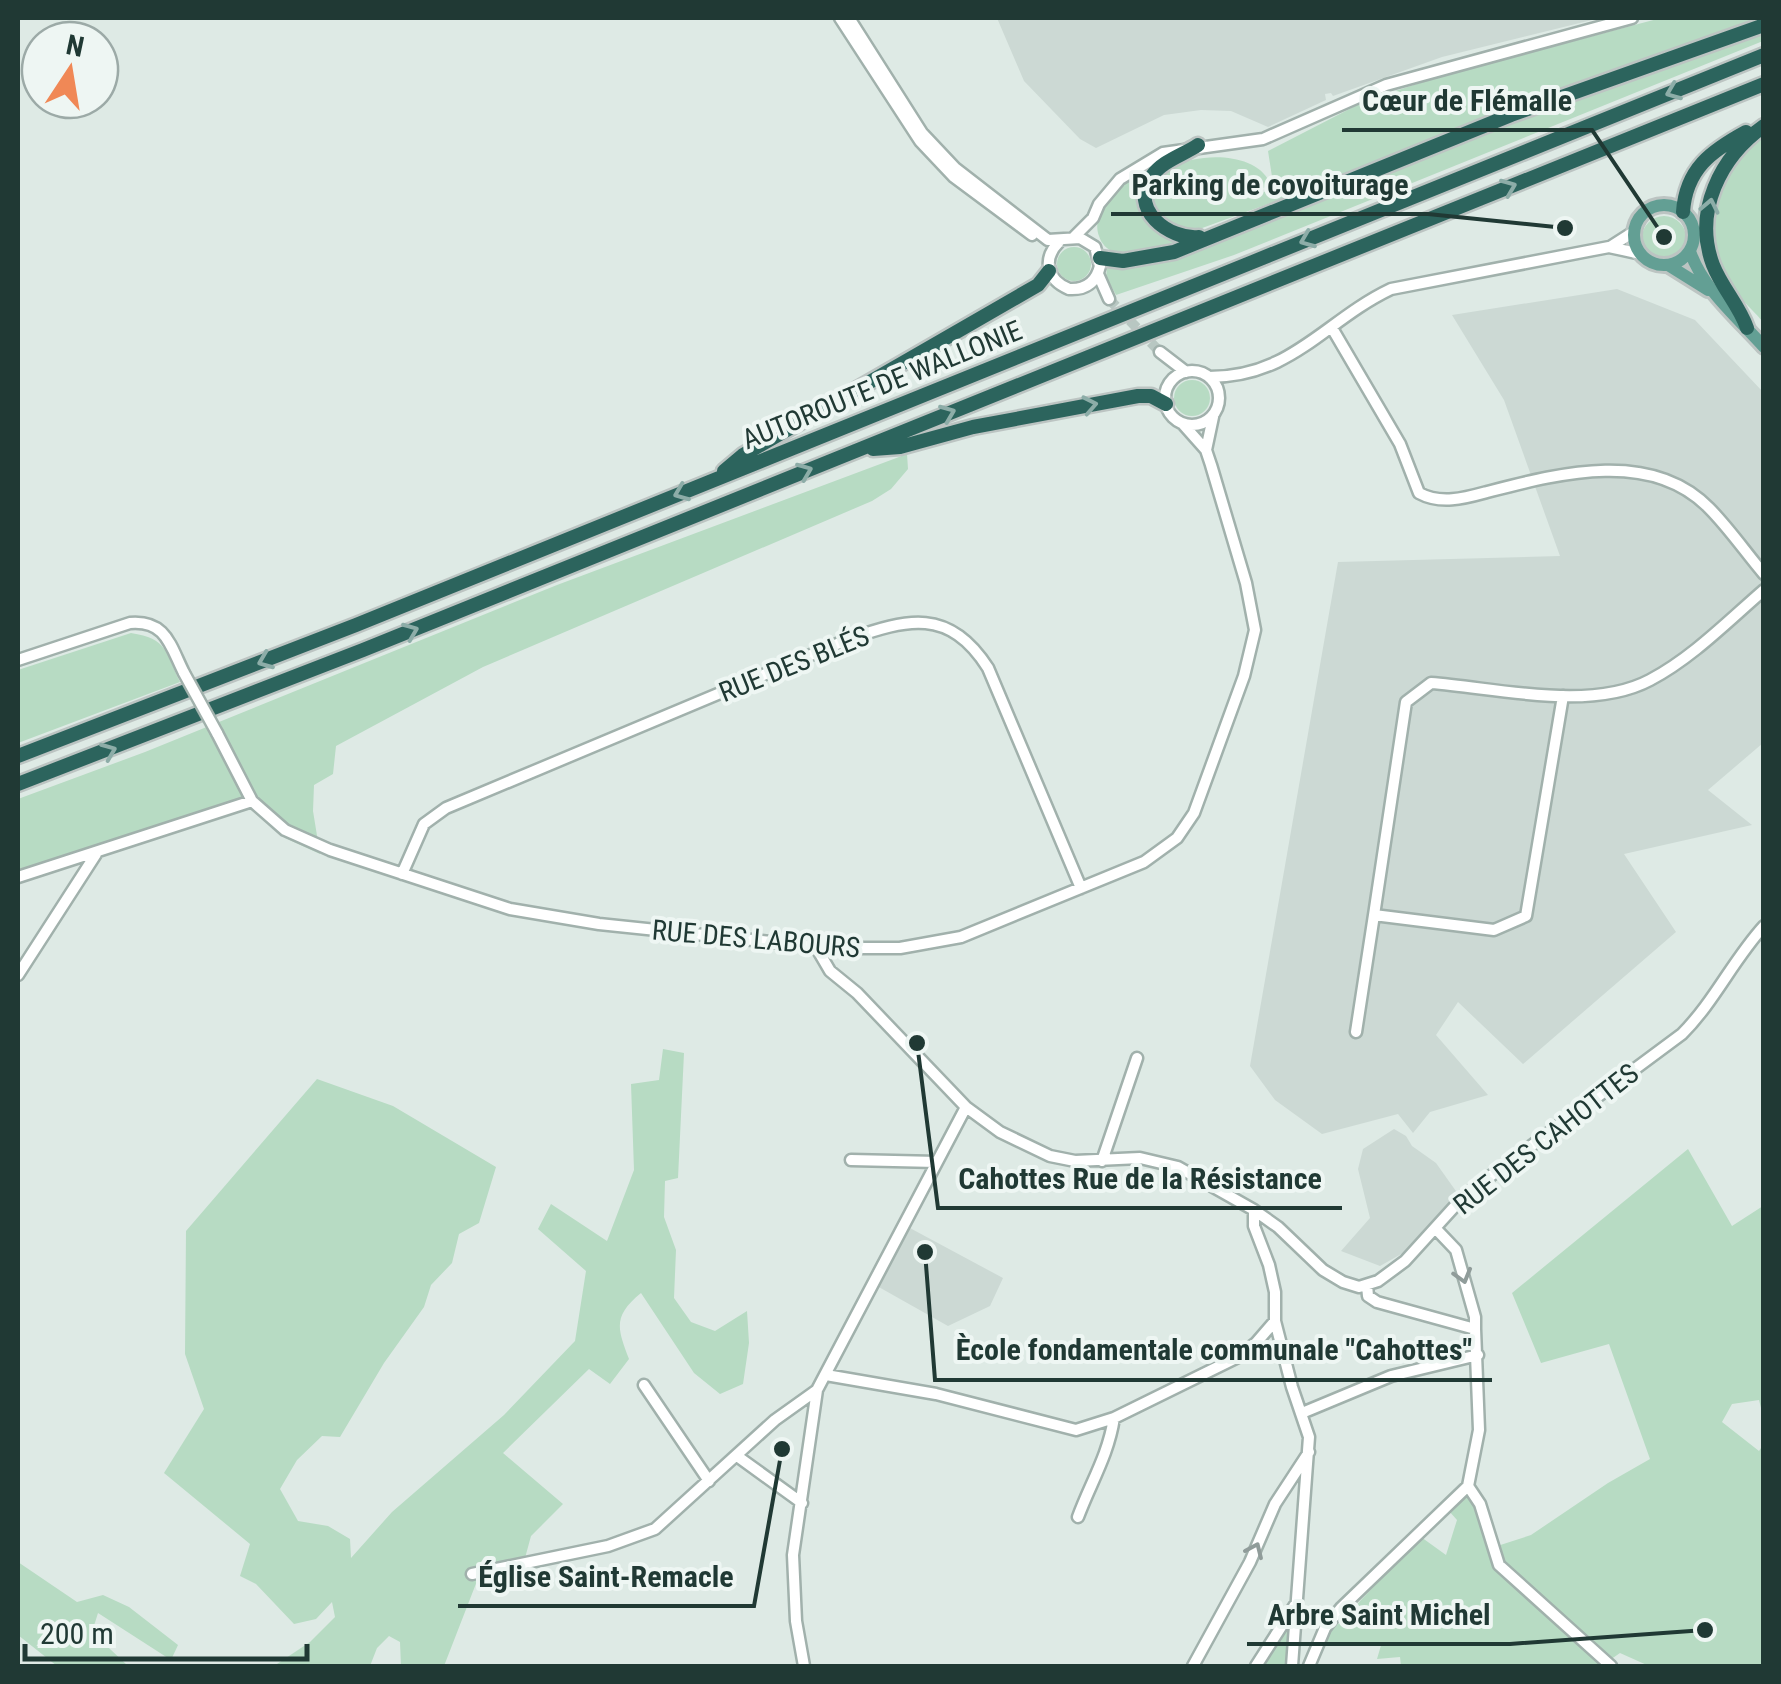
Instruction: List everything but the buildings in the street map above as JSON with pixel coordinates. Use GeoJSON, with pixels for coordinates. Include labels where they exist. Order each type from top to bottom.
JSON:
{"type":"FeatureCollection","features":[{"type":"Feature","properties":{"kind":"highway"},"geometry":{"type":"LineString","coordinates":[[1098,260],[1144,259],[1174,252],[1511,114],[1764,24]]}},
{"type":"Feature","properties":{"kind":"highway","name":"AUTOROUTE DE WALLONIE"},"geometry":{"type":"LineString","coordinates":[[18,756],[356,625],[1764,55]]}},
{"type":"Feature","properties":{"kind":"highway","name":"AUTOROUTE DE WALLONIE"},"geometry":{"type":"LineString","coordinates":[[18,784],[363,650],[1764,84]]}},
{"type":"Feature","properties":{"kind":"highway"},"geometry":{"type":"LineString","coordinates":[[1683,212],[1689,183],[1706,156],[1764,124]]}},
{"type":"Feature","properties":{"kind":"highway"},"geometry":{"type":"LineString","coordinates":[[1747,328],[1713,264],[1706,225],[1721,172],[1739,146],[1764,124]]}},
{"type":"Feature","properties":{"kind":"highway"},"geometry":{"type":"LineString","coordinates":[[1198,146],[1168,162],[1151,177],[1147,208],[1160,226],[1182,238],[1220,234]]}},
{"type":"Feature","properties":{"kind":"highway"},"geometry":{"type":"LineString","coordinates":[[712,481],[743,454],[1038,285],[1049,270]]}},
{"type":"Feature","properties":{"kind":"highway"},"geometry":{"type":"LineString","coordinates":[[858,450],[900,446],[1138,396],[1151,396],[1166,404]]}},
{"type":"Feature","properties":{"kind":"main road"},"geometry":{"type":"LineString","coordinates":[[1720,299],[1692,278],[1641,254],[1635,243],[1635,231],[1642,215],[1655,207],[1670,206],[1683,212],[1694,230],[1690,251],[1696,266],[1764,347]]}},
{"type":"Feature","properties":{"kind":"main road"},"geometry":{"type":"LineString","coordinates":[[1668,265],[1690,251]]}},
{"type":"Feature","properties":{"kind":"street"},"geometry":{"type":"LineString","coordinates":[[840,18],[920,142],[950,173],[1037,238],[1050,254]]}},
{"type":"Feature","properties":{"kind":"street"},"geometry":{"type":"LineString","coordinates":[[850,18],[922,133],[956,168],[1040,235],[1059,242]]}},
{"type":"Feature","properties":{"kind":"street"},"geometry":{"type":"LineString","coordinates":[[1092,218],[1109,298],[1087,286],[1069,289],[1053,279],[1050,254],[1059,242],[1074,237],[1092,218],[1108,190],[1133,168],[1162,153],[1263,139],[1386,85],[1632,18]]}},
{"type":"Feature","properties":{"kind":"street"},"geometry":{"type":"LineString","coordinates":[[1209,377],[1234,377],[1286,358],[1361,304],[1391,289],[1610,247],[1635,231]]}},
{"type":"Feature","properties":{"kind":"street"},"geometry":{"type":"LineString","coordinates":[[1074,237],[1086,240],[1098,260]]}},
{"type":"Feature","properties":{"kind":"street"},"geometry":{"type":"LineString","coordinates":[[1610,247],[1641,254]]}},
{"type":"Feature","properties":{"kind":"street"},"geometry":{"type":"LineString","coordinates":[[1087,286],[1098,260]]}},
{"type":"Feature","properties":{"kind":"street"},"geometry":{"type":"LineString","coordinates":[[1332,328],[1400,444],[1419,494],[1450,500],[1572,474],[1632,471],[1661,478],[1708,506],[1764,574]]}},
{"type":"Feature","properties":{"kind":"street"},"geometry":{"type":"LineString","coordinates":[[1172,380],[1164,356],[1186,372],[1209,377],[1219,399]]}},
{"type":"Feature","properties":{"kind":"street"},"geometry":{"type":"LineString","coordinates":[[1186,372],[1172,380],[1166,404],[1175,418],[1199,424],[1213,415],[1234,377]]}},
{"type":"Feature","properties":{"kind":"street","name":"RUE DES LABOURS"},"geometry":{"type":"LineString","coordinates":[[1206,450],[1213,415]]}},
{"type":"Feature","properties":{"kind":"street","name":"RUE DES LABOURS"},"geometry":{"type":"LineString","coordinates":[[18,660],[130,623],[145,622],[158,627],[252,802],[285,830],[402,874],[510,908],[557,919],[862,950],[961,937],[1144,862],[1163,850],[1184,828],[1204,792],[1253,649],[1255,630],[1251,602],[1206,450],[1182,422]]}},
{"type":"Feature","properties":{"kind":"street"},"geometry":{"type":"LineString","coordinates":[[1356,1032],[1406,702],[1431,683],[1563,696],[1609,694],[1647,682],[1677,664],[1764,590]]}},
{"type":"Feature","properties":{"kind":"street","name":"RUE DES BLÉS"},"geometry":{"type":"LineString","coordinates":[[402,874],[424,824],[446,808],[849,639],[900,622],[921,622],[944,628],[963,640],[988,668],[1081,888]]}},
{"type":"Feature","properties":{"kind":"street"},"geometry":{"type":"LineString","coordinates":[[1374,915],[1494,930],[1526,916],[1563,696]]}},
{"type":"Feature","properties":{"kind":"street"},"geometry":{"type":"LineString","coordinates":[[18,877],[252,802]]}},
{"type":"Feature","properties":{"kind":"street"},"geometry":{"type":"LineString","coordinates":[[18,975],[96,854]]}},
{"type":"Feature","properties":{"kind":"street","name":"RUE DES CAHOTTES"},"geometry":{"type":"LineString","coordinates":[[1367,1285],[1378,1282],[1405,1261],[1465,1195],[1682,1034],[1704,1010],[1745,946],[1764,926]]}},
{"type":"Feature","properties":{"kind":"street"},"geometry":{"type":"LineString","coordinates":[[816,947],[830,971],[966,1107],[1017,1143],[1075,1161],[1140,1158],[1178,1167],[1254,1210],[1343,1282],[1367,1285],[1368,1296],[1377,1302],[1474,1329]]}},
{"type":"Feature","properties":{"kind":"street"},"geometry":{"type":"LineString","coordinates":[[1102,1161],[1135,1058]]}},
{"type":"Feature","properties":{"kind":"street"},"geometry":{"type":"LineString","coordinates":[[804,1666],[796,1621],[793,1555],[818,1390],[966,1107]]}},
{"type":"Feature","properties":{"kind":"street"},"geometry":{"type":"LineString","coordinates":[[851,1160],[936,1162]]}},
{"type":"Feature","properties":{"kind":"street"},"geometry":{"type":"LineString","coordinates":[[1254,1210],[1254,1226],[1270,1265],[1275,1292],[1274,1321],[1310,1437],[1292,1666]]}},
{"type":"Feature","properties":{"kind":"street"},"geometry":{"type":"LineString","coordinates":[[1308,1666],[1325,1628],[1341,1608],[1468,1486],[1480,1430],[1475,1317],[1456,1250],[1436,1229]]}},
{"type":"Feature","properties":{"kind":"street"},"geometry":{"type":"LineString","coordinates":[[826,1375],[958,1399],[1076,1430],[1114,1418],[1238,1357],[1274,1321]]}},
{"type":"Feature","properties":{"kind":"street"},"geometry":{"type":"LineString","coordinates":[[1302,1413],[1390,1376],[1478,1355]]}},
{"type":"Feature","properties":{"kind":"street"},"geometry":{"type":"LineString","coordinates":[[644,1385],[708,1481]]}},
{"type":"Feature","properties":{"kind":"street"},"geometry":{"type":"LineString","coordinates":[[472,1574],[608,1546],[646,1533],[775,1420],[818,1390]]}},
{"type":"Feature","properties":{"kind":"street"},"geometry":{"type":"LineString","coordinates":[[1078,1517],[1091,1481],[1110,1448],[1114,1418]]}},
{"type":"Feature","properties":{"kind":"street"},"geometry":{"type":"LineString","coordinates":[[1192,1666],[1250,1562],[1275,1504],[1309,1452]]}},
{"type":"Feature","properties":{"kind":"street"},"geometry":{"type":"LineString","coordinates":[[737,1456],[802,1503]]}},
{"type":"Feature","properties":{"kind":"street"},"geometry":{"type":"LineString","coordinates":[[1468,1486],[1480,1504],[1499,1564],[1611,1666]]}},
{"type":"Feature","properties":{"kind":"street"},"geometry":{"type":"LineString","coordinates":[[1256,1666],[1296,1604]]}},
{"type":"Feature","properties":{"kind":"shaded area"},"geometry":{"type":"Polygon","coordinates":[[[997,18],[1600,18],[1442,57],[1333,96],[1325,94],[1326,100],[1268,127],[1231,111],[1201,110],[1164,115],[1096,148],[1080,139],[1024,81],[997,18]]]}},
{"type":"Feature","properties":{"kind":"shaded area"},"geometry":{"type":"Polygon","coordinates":[[[1617,289],[1695,320],[1763,392],[1763,743],[1708,790],[1752,825],[1624,854],[1676,932],[1523,1064],[1458,1002],[1436,1035],[1488,1095],[1430,1112],[1413,1133],[1398,1114],[1322,1134],[1275,1100],[1250,1066],[1338,562],[1560,556],[1504,400],[1452,315],[1617,289]]]}},
{"type":"Feature","properties":{"kind":"shaded area"},"geometry":{"type":"Polygon","coordinates":[[[1394,1129],[1436,1163],[1458,1194],[1403,1253],[1380,1266],[1341,1251],[1370,1218],[1358,1169],[1363,1149],[1394,1129]]]}},
{"type":"Feature","properties":{"kind":"shaded area"},"geometry":{"type":"Polygon","coordinates":[[[908,1227],[1003,1278],[990,1306],[948,1326],[877,1286],[908,1227]]]}},
{"type":"Feature","properties":{"kind":"green space"},"geometry":{"type":"Polygon","coordinates":[[[1661,18],[1762,18],[1528,100],[1331,181],[1194,231],[1166,224],[1151,197],[1156,181],[1170,168],[1214,157],[1236,159],[1256,167],[1269,181],[1266,187],[1250,192],[1236,186],[1236,194],[1257,195],[1273,183],[1268,151],[1367,100],[1445,75],[1661,18]]]}},
{"type":"Feature","properties":{"kind":"green space"},"geometry":{"type":"Polygon","coordinates":[[[1763,31],[1763,41],[1234,255],[1116,295],[1106,277],[1107,268],[1143,262],[1479,131],[1763,31]]]}},
{"type":"Feature","properties":{"kind":"green space"},"geometry":{"type":"Polygon","coordinates":[[[1763,136],[1763,322],[1732,289],[1718,267],[1711,230],[1712,211],[1725,177],[1763,136]]]}},
{"type":"Feature","properties":{"kind":"green space"},"geometry":{"type":"Polygon","coordinates":[[[1153,165],[1145,178],[1157,230],[1177,242],[1138,252],[1112,251],[1099,236],[1100,214],[1114,194],[1153,165]]]}},
{"type":"Feature","properties":{"kind":"green space"},"geometry":{"type":"Polygon","coordinates":[[[1664,216],[1679,223],[1686,238],[1679,253],[1664,260],[1649,253],[1642,238],[1649,223],[1664,216]]]}},
{"type":"Feature","properties":{"kind":"green space"},"geometry":{"type":"Polygon","coordinates":[[[1074,247],[1086,252],[1091,264],[1086,276],[1074,281],[1062,276],[1057,264],[1062,252],[1074,247]]]}},
{"type":"Feature","properties":{"kind":"green space"},"geometry":{"type":"Polygon","coordinates":[[[1192,380],[1205,385],[1210,398],[1205,411],[1192,416],[1179,411],[1174,398],[1179,385],[1192,380]]]}},
{"type":"Feature","properties":{"kind":"green space"},"geometry":{"type":"Polygon","coordinates":[[[907,454],[908,469],[891,489],[872,501],[483,667],[336,746],[333,774],[314,785],[313,811],[320,854],[285,838],[241,800],[18,871],[18,799],[145,752],[557,585],[907,454]]]}},
{"type":"Feature","properties":{"kind":"green space"},"geometry":{"type":"Polygon","coordinates":[[[131,633],[152,639],[164,648],[180,682],[18,743],[18,670],[131,633]]]}},
{"type":"Feature","properties":{"kind":"green space"},"geometry":{"type":"Polygon","coordinates":[[[663,1049],[684,1053],[678,1178],[665,1181],[664,1217],[676,1250],[674,1298],[691,1322],[715,1331],[747,1311],[749,1343],[743,1384],[720,1394],[694,1373],[641,1293],[622,1316],[620,1331],[629,1359],[610,1384],[589,1369],[503,1453],[563,1504],[531,1536],[522,1569],[495,1573],[477,1581],[444,1666],[401,1666],[400,1642],[389,1636],[377,1648],[370,1666],[274,1666],[310,1642],[335,1617],[332,1602],[316,1619],[294,1624],[256,1584],[240,1576],[250,1544],[164,1473],[204,1409],[185,1354],[186,1231],[317,1079],[393,1106],[496,1167],[479,1223],[459,1234],[452,1263],[431,1285],[424,1307],[384,1363],[340,1437],[322,1436],[297,1460],[280,1489],[298,1521],[328,1526],[350,1539],[351,1558],[392,1512],[504,1415],[575,1341],[586,1271],[538,1229],[551,1204],[607,1241],[634,1170],[631,1084],[659,1080],[663,1049]]]}},
{"type":"Feature","properties":{"kind":"green space"},"geometry":{"type":"Polygon","coordinates":[[[1688,1149],[1732,1226],[1763,1206],[1763,1416],[1759,1400],[1732,1404],[1722,1422],[1759,1451],[1763,1445],[1763,1666],[1649,1666],[1620,1653],[1607,1662],[1611,1666],[1401,1666],[1400,1657],[1377,1659],[1382,1642],[1321,1642],[1421,1537],[1446,1555],[1457,1520],[1449,1511],[1465,1492],[1472,1494],[1491,1548],[1531,1535],[1650,1459],[1609,1344],[1541,1363],[1512,1293],[1688,1149]]]}},
{"type":"Feature","properties":{"kind":"green space"},"geometry":{"type":"Polygon","coordinates":[[[18,1562],[77,1602],[103,1595],[129,1607],[178,1645],[171,1660],[98,1613],[92,1632],[128,1666],[57,1666],[18,1635],[18,1562]]]}},
{"type":"Feature","properties":{"kind":"green space"},"geometry":{"type":"Polygon","coordinates":[[[1296,1604],[1292,1666],[1256,1666],[1296,1604]]]}},
{"type":"Feature","properties":{"kind":"tunnel"},"geometry":{"type":"LineString","coordinates":[[1109,299],[1160,352]]}},
{"type":"Feature","properties":{"kind":"place","name":"Parking de covoiturage"},"geometry":{"type":"Point","coordinates":[1565,228]}},
{"type":"Feature","properties":{"kind":"place","name":"Cœur de Flémalle"},"geometry":{"type":"Point","coordinates":[1664,237]}},
{"type":"Feature","properties":{"kind":"place","name":"Cahottes Rue de la Résistance"},"geometry":{"type":"Point","coordinates":[917,1043]}},
{"type":"Feature","properties":{"kind":"place","name":"Ècole fondamentale communale \"Cahottes\""},"geometry":{"type":"Point","coordinates":[925,1252]}},
{"type":"Feature","properties":{"kind":"place","name":"Église Saint-Remacle"},"geometry":{"type":"Point","coordinates":[782,1449]}},
{"type":"Feature","properties":{"kind":"place","name":"Arbre Saint Michel"},"geometry":{"type":"Point","coordinates":[1705,1630]}}]}
